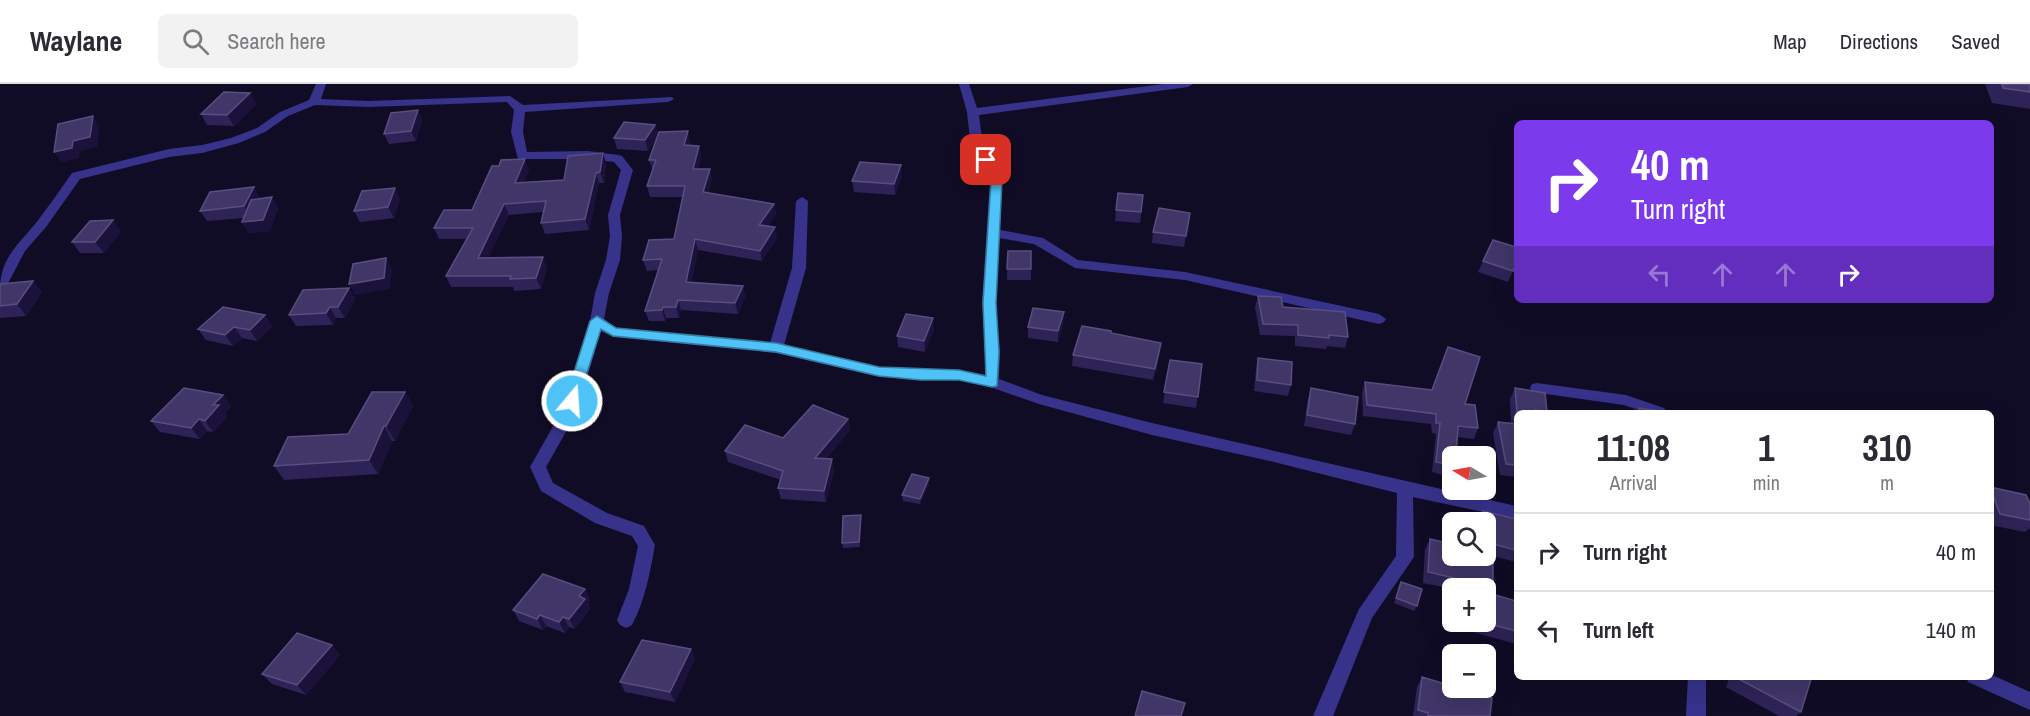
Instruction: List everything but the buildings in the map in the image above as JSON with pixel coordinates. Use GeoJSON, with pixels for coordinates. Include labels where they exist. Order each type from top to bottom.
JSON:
{"type":"FeatureCollection","features":[{"type":"Feature","properties":{"kind":"street"},"geometry":{"type":"LineString","coordinates":[[314,102],[321,84]]}},
{"type":"Feature","properties":{"kind":"street"},"geometry":{"type":"LineString","coordinates":[[964,84],[973,112],[976,139],[996,181],[989,303],[993,352],[992,382]]}},
{"type":"Feature","properties":{"kind":"street"},"geometry":{"type":"LineString","coordinates":[[973,112],[1188,84]]}},
{"type":"Feature","properties":{"kind":"street"},"geometry":{"type":"LineString","coordinates":[[0,286],[19,249],[42,224],[76,176],[158,155],[202,149],[235,141],[261,130],[284,114],[314,102],[368,104],[510,99],[520,110]]}},
{"type":"Feature","properties":{"kind":"street"},"geometry":{"type":"LineString","coordinates":[[520,110],[668,99]]}},
{"type":"Feature","properties":{"kind":"street"},"geometry":{"type":"LineString","coordinates":[[520,110],[517,132],[522,156],[588,155],[618,159],[627,170],[614,215],[616,236],[613,260],[602,293],[597,321],[568,414],[538,467],[547,487],[601,518],[638,531],[647,545],[638,589],[626,620]]}},
{"type":"Feature","properties":{"kind":"street"},"geometry":{"type":"LineString","coordinates":[[776,348],[799,268],[802,201]]}},
{"type":"Feature","properties":{"kind":"street"},"geometry":{"type":"LineString","coordinates":[[992,233],[1038,242],[1075,264],[1185,276],[1379,319]]}},
{"type":"Feature","properties":{"kind":"street"},"geometry":{"type":"LineString","coordinates":[[597,321],[613,332],[776,348],[879,372],[959,375],[992,382],[1039,399],[1152,429],[1514,513]]}},
{"type":"Feature","properties":{"kind":"street"},"geometry":{"type":"LineString","coordinates":[[1537,388],[1626,400],[1654,410]]}},
{"type":"Feature","properties":{"kind":"street"},"geometry":{"type":"LineString","coordinates":[[1323,716],[1365,614],[1405,556],[1405,489]]}},
{"type":"Feature","properties":{"kind":"street"},"geometry":{"type":"LineString","coordinates":[[1696,716],[1697,680]]}},
{"type":"Feature","properties":{"kind":"street"},"geometry":{"type":"LineString","coordinates":[[1984,680],[2030,701]]}},
{"type":"Feature","properties":{"kind":"route"},"geometry":{"type":"LineString","coordinates":[[572,401],[597,321],[613,332],[776,348],[879,372],[959,375],[992,382],[993,352],[989,303],[996,181],[986,160]]}}]}
